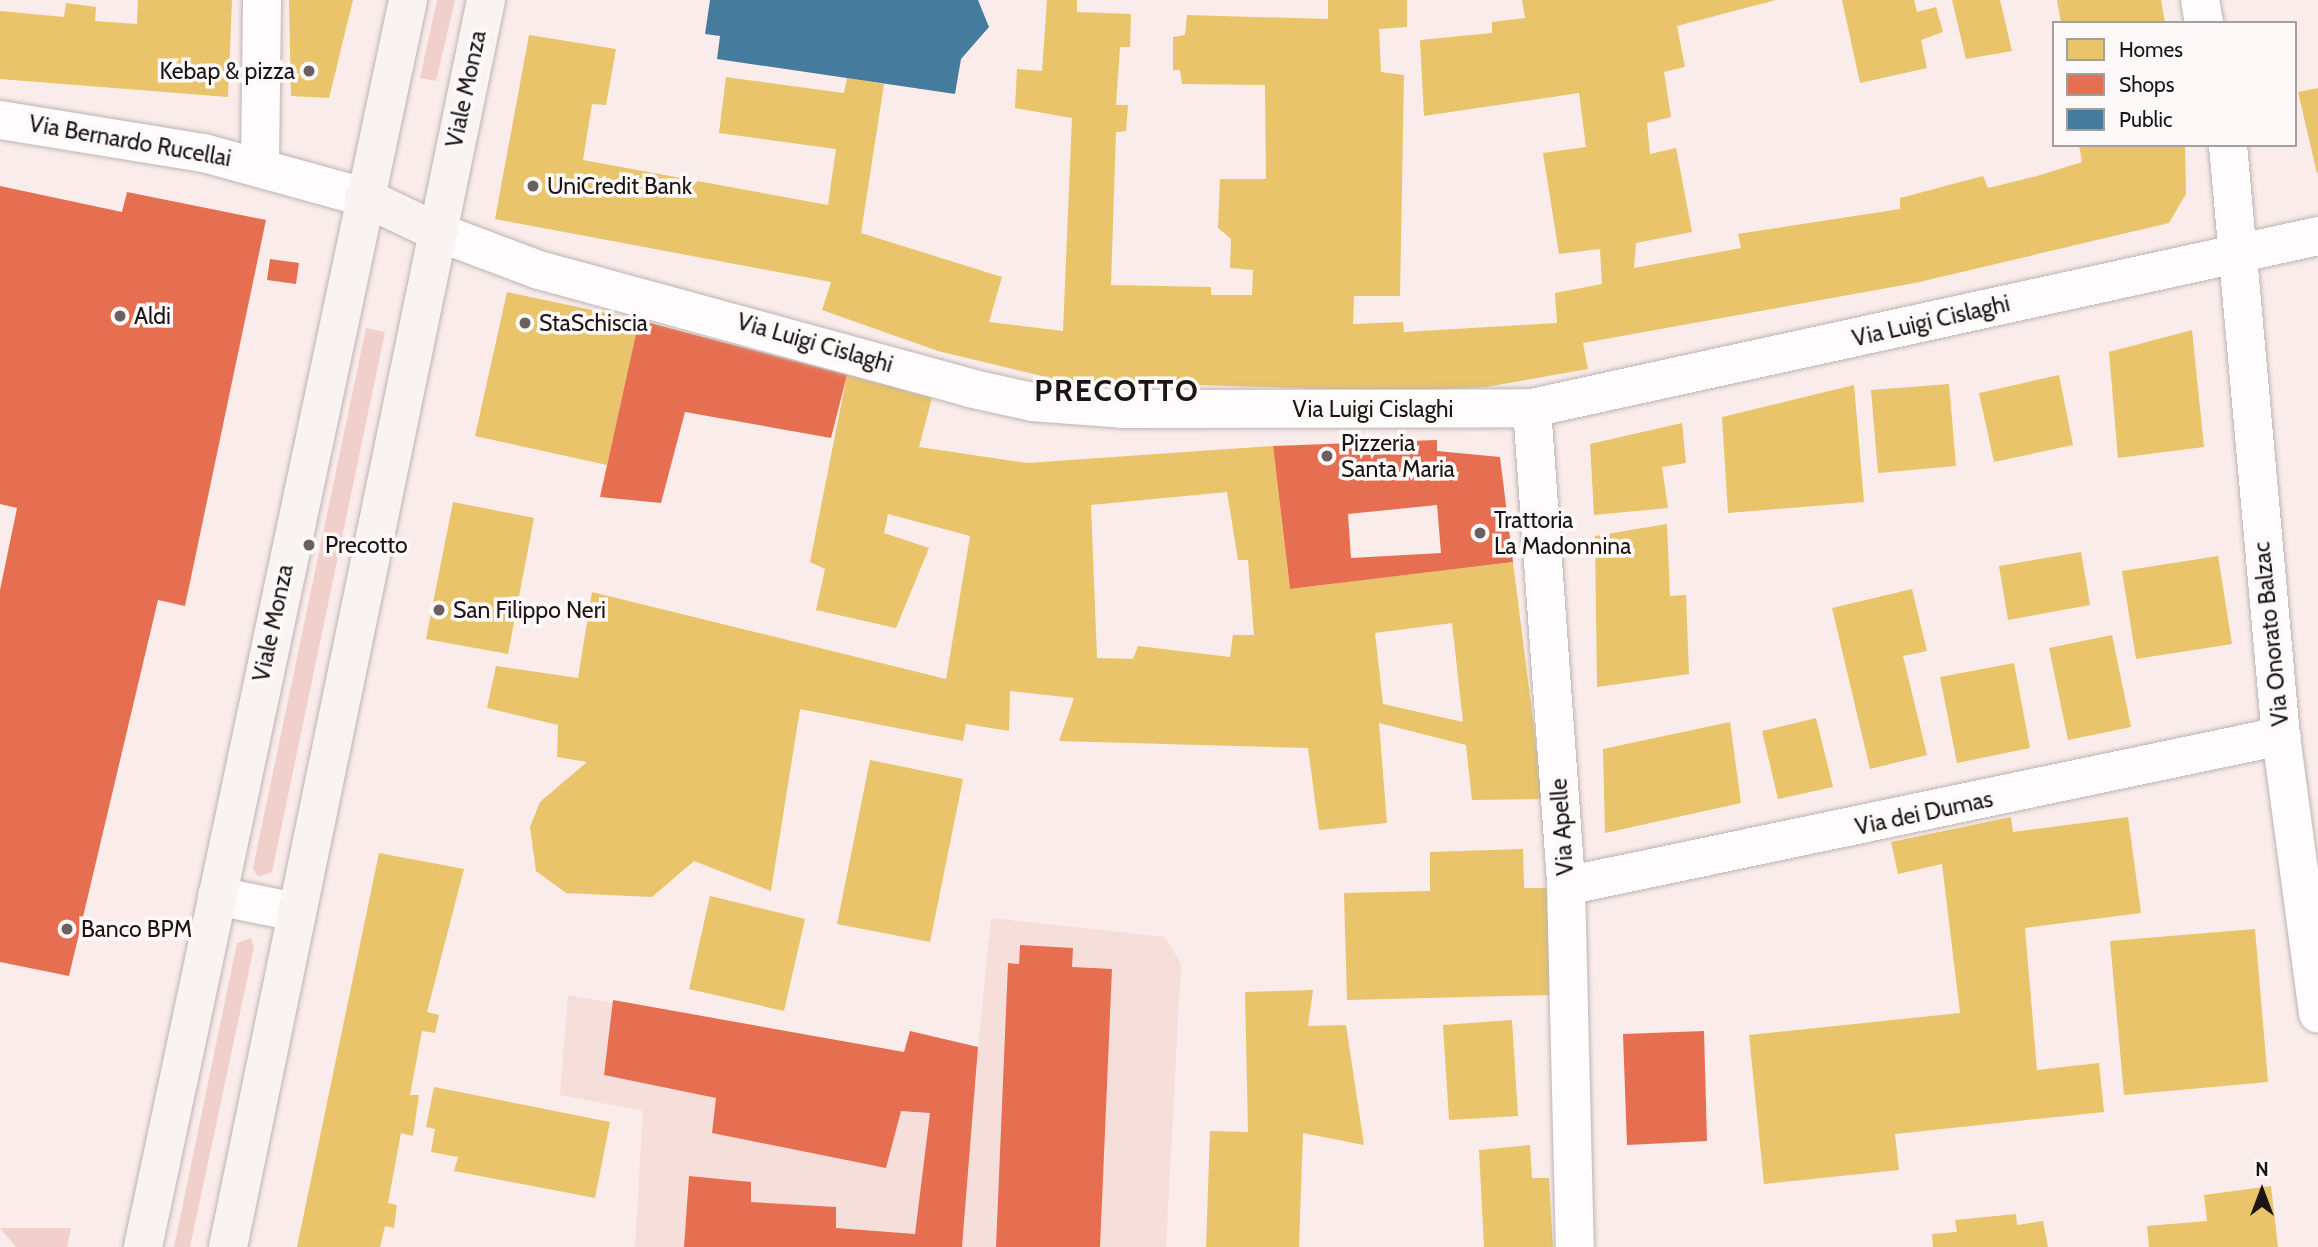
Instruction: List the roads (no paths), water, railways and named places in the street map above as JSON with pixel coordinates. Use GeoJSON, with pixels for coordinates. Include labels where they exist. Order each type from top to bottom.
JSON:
{"type":"FeatureCollection","features":[{"type":"Feature","properties":{"kind":"main road","name":"Viale Monza"},"geometry":{"type":"LineString","coordinates":[[143,1247],[408,0]]}},
{"type":"Feature","properties":{"kind":"main road","name":"Viale Monza"},"geometry":{"type":"LineString","coordinates":[[228,1247],[435,231],[486,0]]}},
{"type":"Feature","properties":{"kind":"main road"},"geometry":{"type":"LineString","coordinates":[[364,197],[435,231]]}},
{"type":"Feature","properties":{"kind":"street"},"geometry":{"type":"LineString","coordinates":[[260,166],[262,0]]}},
{"type":"Feature","properties":{"kind":"street"},"geometry":{"type":"LineString","coordinates":[[2200,0],[2204,21]]}},
{"type":"Feature","properties":{"kind":"street","name":"Via Bernardo Rucellai"},"geometry":{"type":"LineString","coordinates":[[0,120],[260,166],[364,197]]}},
{"type":"Feature","properties":{"kind":"street","name":"Via Onorato Balzac"},"geometry":{"type":"LineString","coordinates":[[2228,147],[2236,189],[2234,254],[2281,736],[2318,1014]]}},
{"type":"Feature","properties":{"kind":"street","name":"Via Luigi Cislaghi"},"geometry":{"type":"LineString","coordinates":[[435,231],[540,270],[1032,402],[1122,409],[1532,408],[2318,236]]}},
{"type":"Feature","properties":{"kind":"street","name":"Via Apelle"},"geometry":{"type":"LineString","coordinates":[[1532,408],[1566,886],[1575,1247]]}},
{"type":"Feature","properties":{"kind":"street","name":"Via dei Dumas"},"geometry":{"type":"LineString","coordinates":[[1566,886],[2281,736]]}},
{"type":"Feature","properties":{"kind":"street"},"geometry":{"type":"LineString","coordinates":[[216,896],[296,912]]}},
{"type":"Feature","properties":{"kind":"place","name":"Kebap & pizza"},"geometry":{"type":"Point","coordinates":[309,71]}},
{"type":"Feature","properties":{"kind":"place","name":"UniCredit Bank"},"geometry":{"type":"Point","coordinates":[533,186]}},
{"type":"Feature","properties":{"kind":"place","name":"Aldi"},"geometry":{"type":"Point","coordinates":[120,316]}},
{"type":"Feature","properties":{"kind":"place","name":"StaSchiscia"},"geometry":{"type":"Point","coordinates":[525,323]}},
{"type":"Feature","properties":{"kind":"place","name":"Pizzeria Santa Maria"},"geometry":{"type":"Point","coordinates":[1327,456]}},
{"type":"Feature","properties":{"kind":"place","name":"Trattoria La Madonnina"},"geometry":{"type":"Point","coordinates":[1480,533]}},
{"type":"Feature","properties":{"kind":"place","name":"Precotto"},"geometry":{"type":"Point","coordinates":[309,545]}},
{"type":"Feature","properties":{"kind":"place","name":"San Filippo Neri"},"geometry":{"type":"Point","coordinates":[439,610]}},
{"type":"Feature","properties":{"kind":"place","name":"Banco BPM"},"geometry":{"type":"Point","coordinates":[67,929]}},
{"type":"Feature","properties":{"kind":"district","name":"PRECOTTO"},"geometry":{"type":"Point","coordinates":[1117,391]}}]}
